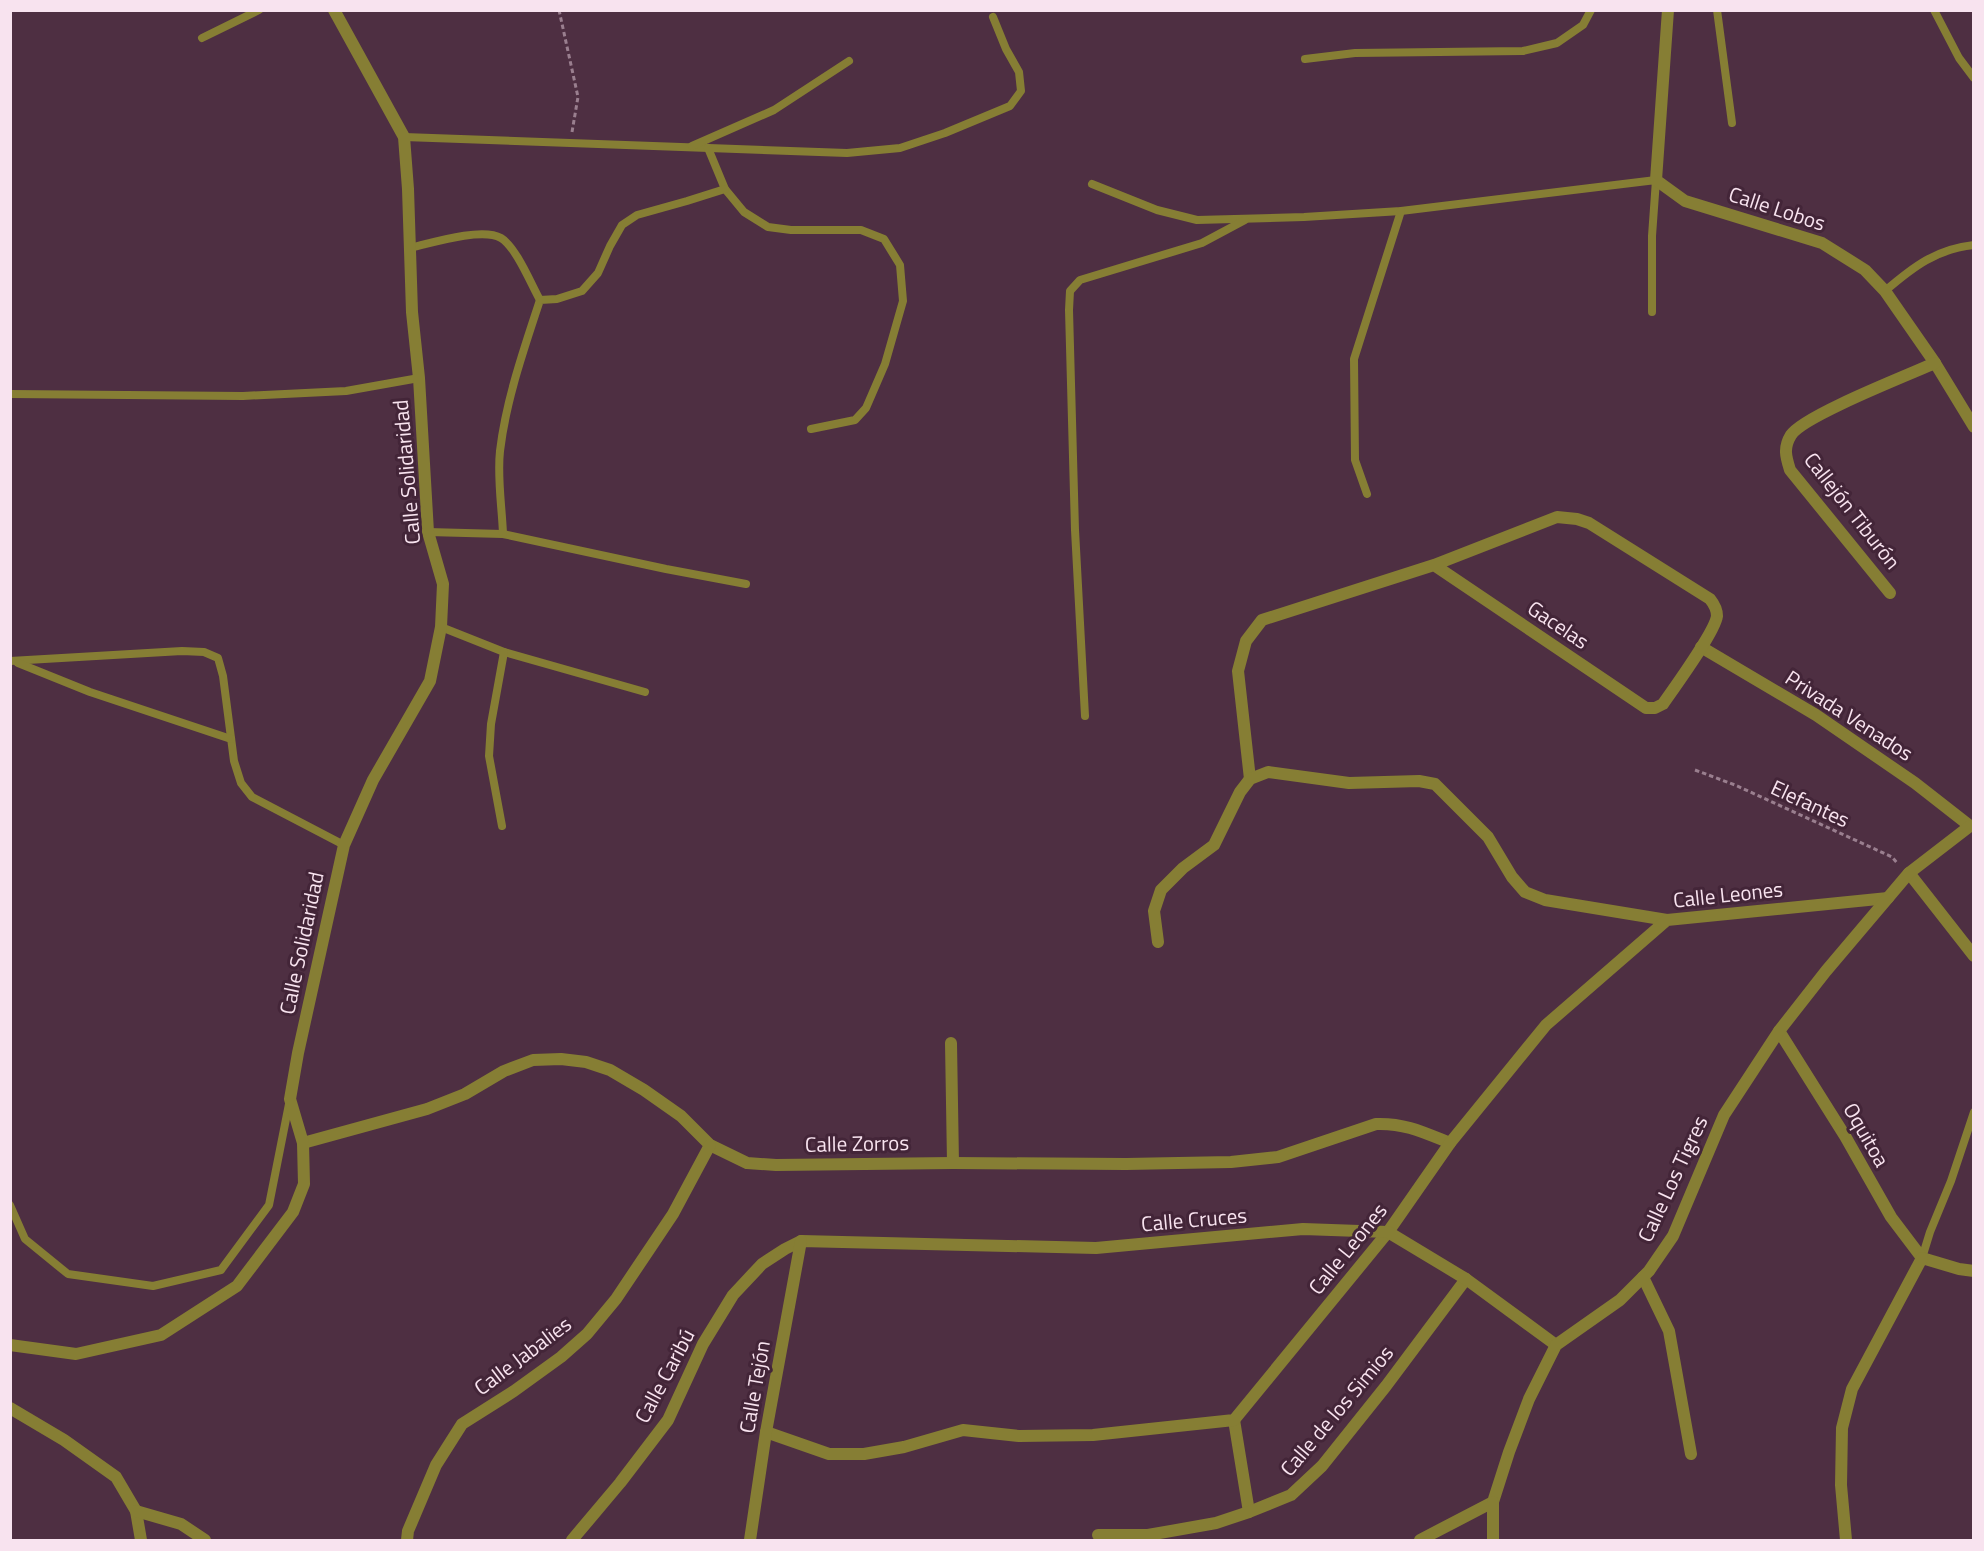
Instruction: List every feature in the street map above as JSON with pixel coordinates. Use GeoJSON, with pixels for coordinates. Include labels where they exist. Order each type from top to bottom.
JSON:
{"type":"FeatureCollection","features":[{"type":"Feature","properties":{"kind":"street","name":"Calle Solidaridad"},"geometry":{"type":"LineString","coordinates":[[290,1099],[344,845],[373,780],[430,681],[441,627],[442,584],[428,532],[419,378],[412,312],[404,136],[334,10]]}},
{"type":"Feature","properties":{"kind":"street"},"geometry":{"type":"LineString","coordinates":[[1656,180],[1668,10]]}},
{"type":"Feature","properties":{"kind":"street","name":"Calle Lobos"},"geometry":{"type":"LineString","coordinates":[[1656,180],[1685,201],[1822,243],[1865,270],[1885,291],[1935,363],[1974,427]]}},
{"type":"Feature","properties":{"kind":"street","name":"Callejón Tiburón"},"geometry":{"type":"LineString","coordinates":[[1890,593],[1790,470],[1784,450],[1792,434],[1811,418],[1935,363]]}},
{"type":"Feature","properties":{"kind":"street"},"geometry":{"type":"LineString","coordinates":[[1250,779],[1238,671],[1246,641],[1262,620],[1434,565],[1557,517],[1589,523],[1710,599],[1716,608],[1717,618],[1701,647]]}},
{"type":"Feature","properties":{"kind":"street","name":"Gacelas"},"geometry":{"type":"LineString","coordinates":[[1434,565],[1646,708],[1655,708],[1663,704],[1701,647]]}},
{"type":"Feature","properties":{"kind":"street","name":"Privada Venados"},"geometry":{"type":"LineString","coordinates":[[1701,647],[1816,715],[1915,783],[1972,826]]}},
{"type":"Feature","properties":{"kind":"street"},"geometry":{"type":"LineString","coordinates":[[1158,942],[1154,911],[1161,890],[1183,868],[1214,845],[1240,792],[1250,779],[1268,772],[1349,783],[1419,781],[1435,784],[1488,837],[1512,877],[1525,892],[1545,900],[1667,920]]}},
{"type":"Feature","properties":{"kind":"street","name":"Calle Los Tigres"},"geometry":{"type":"LineString","coordinates":[[1493,1540],[1493,1502],[1509,1452],[1529,1399],[1556,1345],[1620,1300],[1643,1277],[1673,1236],[1724,1115],[1779,1030],[1909,873],[1972,826]]}},
{"type":"Feature","properties":{"kind":"street"},"geometry":{"type":"LineString","coordinates":[[1909,873],[1974,956]]}},
{"type":"Feature","properties":{"kind":"street","name":"Calle Leones"},"geometry":{"type":"LineString","coordinates":[[1234,1420],[1388,1232],[1450,1143],[1546,1025],[1667,920],[1888,898]]}},
{"type":"Feature","properties":{"kind":"street","name":"Oquitoa"},"geometry":{"type":"LineString","coordinates":[[1779,1030],[1845,1136],[1891,1217],[1922,1258]]}},
{"type":"Feature","properties":{"kind":"street"},"geometry":{"type":"LineString","coordinates":[[951,1043],[953,1163]]}},
{"type":"Feature","properties":{"kind":"street","name":"Calle Zorros"},"geometry":{"type":"LineString","coordinates":[[303,1143],[427,1109],[465,1094],[504,1071],[533,1060],[561,1059],[586,1062],[610,1070],[681,1116],[710,1145],[747,1163],[776,1165],[1126,1164],[1242,1161],[1278,1157],[1376,1124],[1393,1123],[1410,1126],[1450,1143]]}},
{"type":"Feature","properties":{"kind":"street"},"geometry":{"type":"LineString","coordinates":[[10,1345],[76,1354],[161,1335],[237,1286],[293,1212],[303,1184],[303,1143],[290,1099]]}},
{"type":"Feature","properties":{"kind":"street","name":"Calle Jabalies"},"geometry":{"type":"LineString","coordinates":[[407,1540],[408,1531],[436,1465],[462,1424],[514,1391],[586,1334],[616,1299],[673,1214],[710,1145]]}},
{"type":"Feature","properties":{"kind":"street","name":"Calle Cruces"},"geometry":{"type":"LineString","coordinates":[[801,1241],[1096,1248],[1303,1229],[1388,1232],[1466,1279],[1556,1345]]}},
{"type":"Feature","properties":{"kind":"street","name":"Calle Tejón"},"geometry":{"type":"LineString","coordinates":[[750,1540],[766,1432],[801,1241]]}},
{"type":"Feature","properties":{"kind":"street","name":"Calle Caribú"},"geometry":{"type":"LineString","coordinates":[[572,1540],[620,1483],[668,1420],[703,1344],[733,1295],[762,1264],[801,1241]]}},
{"type":"Feature","properties":{"kind":"street"},"geometry":{"type":"LineString","coordinates":[[1846,1540],[1841,1485],[1842,1428],[1852,1389],[1922,1258],[1974,1271]]}},
{"type":"Feature","properties":{"kind":"street"},"geometry":{"type":"LineString","coordinates":[[1643,1277],[1669,1331],[1691,1454]]}},
{"type":"Feature","properties":{"kind":"street","name":"Calle de los Simios"},"geometry":{"type":"LineString","coordinates":[[1098,1534],[1148,1535],[1216,1523],[1291,1495],[1322,1466],[1386,1386],[1466,1279]]}},
{"type":"Feature","properties":{"kind":"street"},"geometry":{"type":"LineString","coordinates":[[10,1408],[64,1440],[116,1477],[136,1511],[141,1540]]}},
{"type":"Feature","properties":{"kind":"street"},"geometry":{"type":"LineString","coordinates":[[766,1432],[829,1454],[864,1454],[904,1447],[963,1430],[1019,1436],[1093,1435],[1234,1420],[1249,1512]]}},
{"type":"Feature","properties":{"kind":"street"},"geometry":{"type":"LineString","coordinates":[[1420,1540],[1493,1502]]}},
{"type":"Feature","properties":{"kind":"street"},"geometry":{"type":"LineString","coordinates":[[136,1511],[181,1524],[205,1540]]}},
{"type":"Feature","properties":{"kind":"lane"},"geometry":{"type":"LineString","coordinates":[[202,38],[259,10]]}},
{"type":"Feature","properties":{"kind":"lane"},"geometry":{"type":"LineString","coordinates":[[1305,59],[1354,53],[1523,51],[1557,43],[1583,25],[1591,10]]}},
{"type":"Feature","properties":{"kind":"lane"},"geometry":{"type":"LineString","coordinates":[[1717,10],[1732,123]]}},
{"type":"Feature","properties":{"kind":"lane"},"geometry":{"type":"LineString","coordinates":[[1934,10],[1959,58],[1974,78]]}},
{"type":"Feature","properties":{"kind":"lane"},"geometry":{"type":"LineString","coordinates":[[404,136],[847,153],[900,148],[945,133],[1010,106],[1021,91],[1019,72],[1006,49],[993,17]]}},
{"type":"Feature","properties":{"kind":"lane"},"geometry":{"type":"LineString","coordinates":[[691,147],[774,110],[849,62]]}},
{"type":"Feature","properties":{"kind":"lane"},"geometry":{"type":"LineString","coordinates":[[708,148],[725,189],[744,212],[768,227],[791,230],[861,230],[884,239],[900,265],[903,301],[885,364],[866,408],[855,420],[811,429]]}},
{"type":"Feature","properties":{"kind":"lane"},"geometry":{"type":"LineString","coordinates":[[1092,184],[1158,210],[1197,220],[1401,211],[1656,180],[1652,236],[1652,312]]}},
{"type":"Feature","properties":{"kind":"lane"},"geometry":{"type":"LineString","coordinates":[[540,300],[557,299],[582,291],[598,273],[622,225],[637,215],[725,189]]}},
{"type":"Feature","properties":{"kind":"lane"},"geometry":{"type":"LineString","coordinates":[[1367,494],[1354,460],[1354,359],[1401,211]]}},
{"type":"Feature","properties":{"kind":"lane"},"geometry":{"type":"LineString","coordinates":[[1085,716],[1075,530],[1070,291],[1080,280],[1202,243],[1246,219]]}},
{"type":"Feature","properties":{"kind":"lane"},"geometry":{"type":"LineString","coordinates":[[410,248],[482,233],[500,237],[512,249],[540,300],[505,418],[500,453],[503,534]]}},
{"type":"Feature","properties":{"kind":"lane"},"geometry":{"type":"LineString","coordinates":[[1885,291],[1913,267],[1933,256],[1963,246],[1974,245]]}},
{"type":"Feature","properties":{"kind":"lane"},"geometry":{"type":"LineString","coordinates":[[10,394],[243,396],[346,391],[419,378]]}},
{"type":"Feature","properties":{"kind":"lane"},"geometry":{"type":"LineString","coordinates":[[428,532],[503,534],[746,584]]}},
{"type":"Feature","properties":{"kind":"lane"},"geometry":{"type":"LineString","coordinates":[[441,627],[504,652],[645,692]]}},
{"type":"Feature","properties":{"kind":"lane"},"geometry":{"type":"LineString","coordinates":[[12,661],[182,651],[204,652],[218,658],[223,676],[234,761],[241,783],[252,797],[344,845]]}},
{"type":"Feature","properties":{"kind":"lane"},"geometry":{"type":"LineString","coordinates":[[502,826],[489,756],[491,724],[504,652]]}},
{"type":"Feature","properties":{"kind":"lane"},"geometry":{"type":"LineString","coordinates":[[12,661],[90,692],[231,739]]}},
{"type":"Feature","properties":{"kind":"lane"},"geometry":{"type":"LineString","coordinates":[[10,1205],[25,1239],[68,1274],[153,1286],[221,1270],[269,1205],[290,1099]]}},
{"type":"Feature","properties":{"kind":"lane"},"geometry":{"type":"LineString","coordinates":[[1922,1258],[1974,1112]]}},
{"type":"Feature","properties":{"kind":"path"},"geometry":{"type":"LineString","coordinates":[[559,10],[578,97],[570,142]]}},
{"type":"Feature","properties":{"kind":"path","name":"Elefantes"},"geometry":{"type":"LineString","coordinates":[[1695,770],[1735,785],[1892,857],[1909,873]]}}]}
